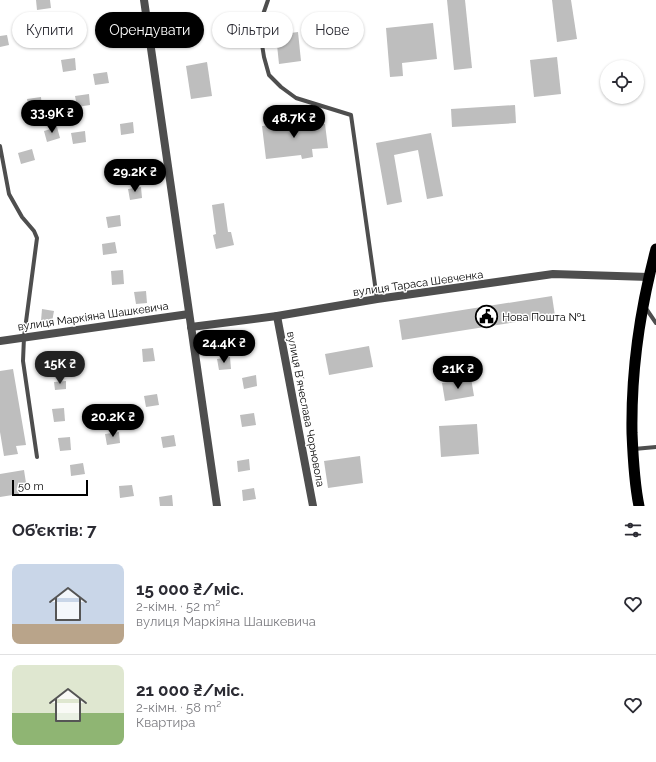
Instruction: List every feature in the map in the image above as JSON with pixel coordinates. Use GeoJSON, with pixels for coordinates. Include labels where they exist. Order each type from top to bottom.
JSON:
{"type":"FeatureCollection","features":[{"type":"Feature","properties":{"kind":"highway"},"geometry":{"type":"LineString","coordinates":[[639,506],[633,449],[632,409],[634,369],[640,323],[656,249]]}},
{"type":"Feature","properties":{"kind":"street"},"geometry":{"type":"LineString","coordinates":[[144,0],[217,506]]}},
{"type":"Feature","properties":{"kind":"street","name":"вулиця Тараса Шевченка"},"geometry":{"type":"LineString","coordinates":[[192,327],[277,316],[377,299],[552,274],[649,277]]}},
{"type":"Feature","properties":{"kind":"street","name":"вулиця Маркіяна Шашкевича"},"geometry":{"type":"LineString","coordinates":[[0,341],[189,314]]}},
{"type":"Feature","properties":{"kind":"street","name":"вулиця Вʼячеслава Чорновола"},"geometry":{"type":"LineString","coordinates":[[277,316],[313,506]]}},
{"type":"Feature","properties":{"kind":"lane"},"geometry":{"type":"LineString","coordinates":[[268,0],[259,26],[264,57],[269,75],[281,87],[296,98],[351,115],[377,299]]}},
{"type":"Feature","properties":{"kind":"lane"},"geometry":{"type":"LineString","coordinates":[[0,146],[9,194],[22,217],[34,231],[37,238],[24,337],[23,362],[38,457]]}},
{"type":"Feature","properties":{"kind":"lane"},"geometry":{"type":"LineString","coordinates":[[644,304],[656,323]]}},
{"type":"Feature","properties":{"kind":"lane"},"geometry":{"type":"LineString","coordinates":[[633,449],[656,447]]}},
{"type":"Feature","properties":{"kind":"building"},"geometry":{"type":"Polygon","coordinates":[[[36,0],[50,0],[51,8],[37,10],[36,0]]]}},
{"type":"Feature","properties":{"kind":"building"},"geometry":{"type":"Polygon","coordinates":[[[447,0],[465,0],[472,68],[454,70],[447,0]]]}},
{"type":"Feature","properties":{"kind":"building"},"geometry":{"type":"Polygon","coordinates":[[[552,0],[571,0],[577,39],[557,42],[552,0]]]}},
{"type":"Feature","properties":{"kind":"building"},"geometry":{"type":"Polygon","coordinates":[[[433,23],[437,59],[402,63],[403,76],[390,77],[386,28],[433,23]]]}},
{"type":"Feature","properties":{"kind":"building"},"geometry":{"type":"Polygon","coordinates":[[[298,32],[301,61],[279,64],[277,48],[293,48],[293,33],[298,32]]]}},
{"type":"Feature","properties":{"kind":"building"},"geometry":{"type":"Polygon","coordinates":[[[7,35],[9,45],[0,47],[0,36],[7,35]]]}},
{"type":"Feature","properties":{"kind":"building"},"geometry":{"type":"Polygon","coordinates":[[[557,57],[561,94],[534,97],[530,60],[557,57]]]}},
{"type":"Feature","properties":{"kind":"building"},"geometry":{"type":"Polygon","coordinates":[[[75,58],[76,70],[63,72],[61,60],[75,58]]]}},
{"type":"Feature","properties":{"kind":"building"},"geometry":{"type":"Polygon","coordinates":[[[207,62],[212,96],[191,99],[186,66],[207,62]]]}},
{"type":"Feature","properties":{"kind":"building"},"geometry":{"type":"Polygon","coordinates":[[[107,72],[109,83],[95,85],[93,74],[107,72]]]}},
{"type":"Feature","properties":{"kind":"building"},"geometry":{"type":"Polygon","coordinates":[[[89,94],[90,105],[77,107],[75,96],[89,94]]]}},
{"type":"Feature","properties":{"kind":"building"},"geometry":{"type":"Polygon","coordinates":[[[41,97],[42,108],[29,110],[27,99],[41,97]]]}},
{"type":"Feature","properties":{"kind":"building"},"geometry":{"type":"Polygon","coordinates":[[[515,105],[516,123],[452,127],[451,109],[515,105]]]}},
{"type":"Feature","properties":{"kind":"building"},"geometry":{"type":"Polygon","coordinates":[[[308,116],[310,125],[325,124],[328,148],[312,149],[313,157],[302,159],[301,155],[266,159],[262,126],[297,122],[297,117],[308,116]]]}},
{"type":"Feature","properties":{"kind":"building"},"geometry":{"type":"Polygon","coordinates":[[[133,122],[134,133],[121,135],[120,124],[133,122]]]}},
{"type":"Feature","properties":{"kind":"building"},"geometry":{"type":"Polygon","coordinates":[[[57,127],[60,138],[47,142],[44,131],[57,127]]]}},
{"type":"Feature","properties":{"kind":"building"},"geometry":{"type":"Polygon","coordinates":[[[85,131],[86,142],[73,144],[71,133],[85,131]]]}},
{"type":"Feature","properties":{"kind":"building"},"geometry":{"type":"Polygon","coordinates":[[[431,133],[443,196],[427,199],[418,150],[394,155],[402,202],[387,205],[376,143],[431,133]]]}},
{"type":"Feature","properties":{"kind":"building"},"geometry":{"type":"Polygon","coordinates":[[[32,149],[35,160],[21,164],[18,153],[32,149]]]}},
{"type":"Feature","properties":{"kind":"building"},"geometry":{"type":"Polygon","coordinates":[[[124,167],[126,178],[112,180],[111,169],[124,167]]]}},
{"type":"Feature","properties":{"kind":"building"},"geometry":{"type":"Polygon","coordinates":[[[141,187],[142,198],[130,200],[128,189],[141,187]]]}},
{"type":"Feature","properties":{"kind":"building"},"geometry":{"type":"Polygon","coordinates":[[[224,203],[228,232],[231,232],[234,245],[216,249],[213,235],[216,234],[212,205],[224,203]]]}},
{"type":"Feature","properties":{"kind":"building"},"geometry":{"type":"Polygon","coordinates":[[[120,215],[121,226],[108,228],[106,217],[120,215]]]}},
{"type":"Feature","properties":{"kind":"building"},"geometry":{"type":"Polygon","coordinates":[[[115,242],[117,253],[103,255],[102,244],[115,242]]]}},
{"type":"Feature","properties":{"kind":"building"},"geometry":{"type":"Polygon","coordinates":[[[123,270],[124,284],[112,285],[111,271],[123,270]]]}},
{"type":"Feature","properties":{"kind":"building"},"geometry":{"type":"Polygon","coordinates":[[[146,291],[147,303],[136,304],[134,292],[146,291]]]}},
{"type":"Feature","properties":{"kind":"building"},"geometry":{"type":"Polygon","coordinates":[[[552,296],[555,316],[402,340],[399,320],[552,296]]]}},
{"type":"Feature","properties":{"kind":"building"},"geometry":{"type":"Polygon","coordinates":[[[42,309],[54,311],[52,322],[41,321],[42,309]]]}},
{"type":"Feature","properties":{"kind":"building"},"geometry":{"type":"Polygon","coordinates":[[[369,346],[373,367],[329,375],[325,354],[369,346]]]}},
{"type":"Feature","properties":{"kind":"building"},"geometry":{"type":"Polygon","coordinates":[[[153,348],[155,361],[143,362],[142,349],[153,348]]]}},
{"type":"Feature","properties":{"kind":"building"},"geometry":{"type":"Polygon","coordinates":[[[230,357],[231,369],[219,370],[217,359],[230,357]]]}},
{"type":"Feature","properties":{"kind":"building"},"geometry":{"type":"Polygon","coordinates":[[[57,362],[58,370],[46,372],[45,363],[57,362]]]}},
{"type":"Feature","properties":{"kind":"building"},"geometry":{"type":"Polygon","coordinates":[[[13,369],[26,445],[16,446],[18,454],[4,456],[0,432],[0,371],[13,369]]]}},
{"type":"Feature","properties":{"kind":"building"},"geometry":{"type":"Polygon","coordinates":[[[256,375],[257,386],[244,389],[242,378],[256,375]]]}},
{"type":"Feature","properties":{"kind":"building"},"geometry":{"type":"Polygon","coordinates":[[[471,378],[474,396],[445,401],[442,383],[471,378]]]}},
{"type":"Feature","properties":{"kind":"building"},"geometry":{"type":"Polygon","coordinates":[[[66,381],[66,389],[55,390],[54,382],[66,381]]]}},
{"type":"Feature","properties":{"kind":"building"},"geometry":{"type":"Polygon","coordinates":[[[157,394],[159,405],[146,407],[144,396],[157,394]]]}},
{"type":"Feature","properties":{"kind":"building"},"geometry":{"type":"Polygon","coordinates":[[[64,408],[65,421],[54,422],[52,409],[64,408]]]}},
{"type":"Feature","properties":{"kind":"building"},"geometry":{"type":"Polygon","coordinates":[[[254,413],[256,425],[242,427],[240,415],[254,413]]]}},
{"type":"Feature","properties":{"kind":"building"},"geometry":{"type":"Polygon","coordinates":[[[477,424],[479,454],[441,457],[439,426],[477,424]]]}},
{"type":"Feature","properties":{"kind":"building"},"geometry":{"type":"Polygon","coordinates":[[[119,432],[120,443],[107,445],[105,434],[119,432]]]}},
{"type":"Feature","properties":{"kind":"building"},"geometry":{"type":"Polygon","coordinates":[[[174,435],[176,446],[163,448],[161,437],[174,435]]]}},
{"type":"Feature","properties":{"kind":"building"},"geometry":{"type":"Polygon","coordinates":[[[70,437],[71,450],[60,451],[58,438],[70,437]]]}},
{"type":"Feature","properties":{"kind":"building"},"geometry":{"type":"Polygon","coordinates":[[[360,456],[363,483],[328,488],[324,461],[360,456]]]}},
{"type":"Feature","properties":{"kind":"building"},"geometry":{"type":"Polygon","coordinates":[[[249,459],[250,470],[238,472],[237,461],[249,459]]]}},
{"type":"Feature","properties":{"kind":"building"},"geometry":{"type":"Polygon","coordinates":[[[83,463],[85,474],[71,476],[70,465],[83,463]]]}},
{"type":"Feature","properties":{"kind":"building"},"geometry":{"type":"Polygon","coordinates":[[[24,470],[26,483],[18,485],[19,494],[0,497],[0,474],[24,470]]]}},
{"type":"Feature","properties":{"kind":"building"},"geometry":{"type":"Polygon","coordinates":[[[132,485],[134,496],[120,498],[119,486],[132,485]]]}},
{"type":"Feature","properties":{"kind":"building"},"geometry":{"type":"Polygon","coordinates":[[[254,488],[256,499],[243,501],[242,490],[254,488]]]}},
{"type":"Feature","properties":{"kind":"building"},"geometry":{"type":"Polygon","coordinates":[[[172,495],[173,506],[160,506],[159,497],[172,495]]]}},
{"type":"Feature","properties":{"kind":"place","name":"Нова Пошта №1"},"geometry":{"type":"Point","coordinates":[487,317]}}]}
